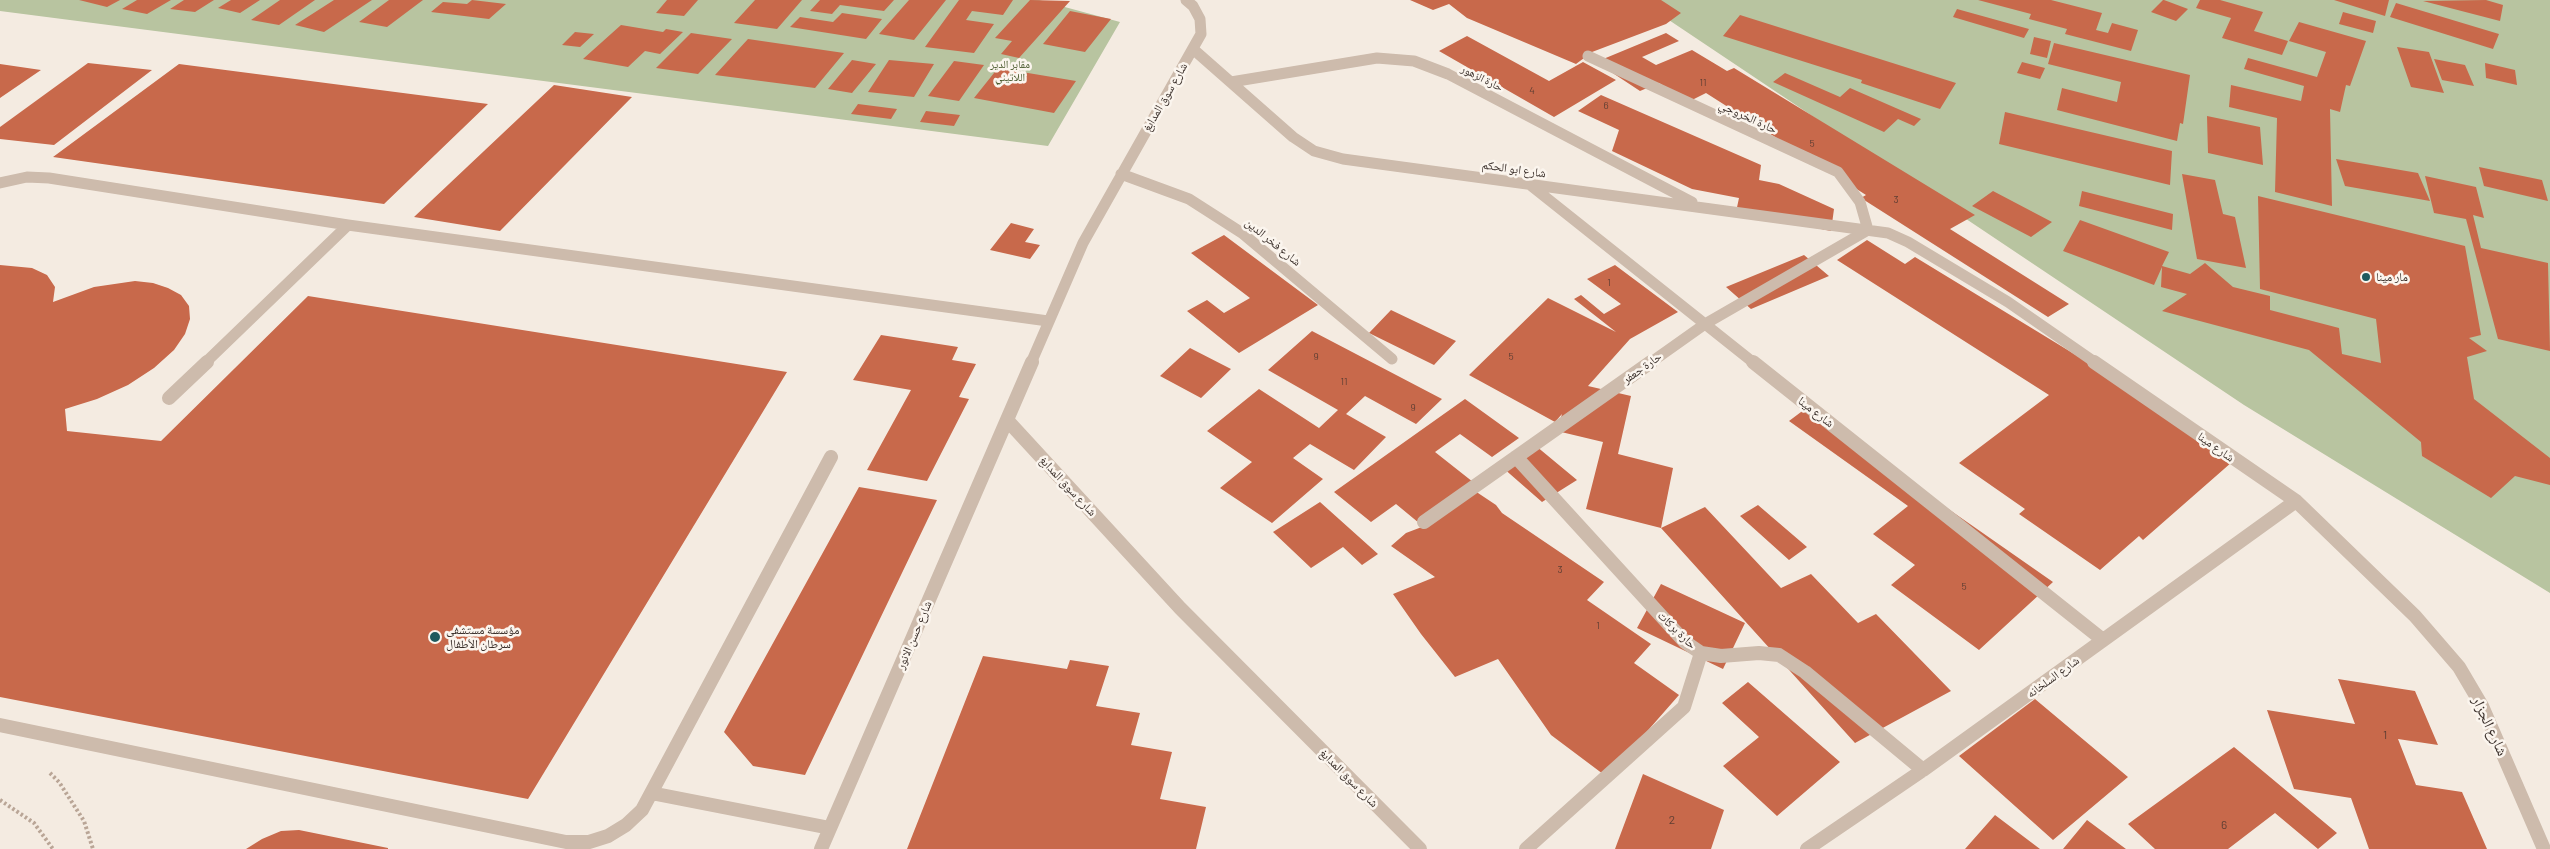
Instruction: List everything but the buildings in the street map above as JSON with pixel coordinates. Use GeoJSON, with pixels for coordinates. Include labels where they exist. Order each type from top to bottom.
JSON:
{"type":"FeatureCollection","features":[{"type":"Feature","properties":{"kind":"street"},"geometry":{"type":"LineString","coordinates":[[1186,0],[1200,19],[1201,34],[1193,49]]}},
{"type":"Feature","properties":{"kind":"street","name":"شارع ابو الحكم"},"geometry":{"type":"LineString","coordinates":[[1193,49],[1293,137],[1314,151],[1343,159],[1868,230]]}},
{"type":"Feature","properties":{"kind":"street","name":"شارع سوق المدابغ"},"geometry":{"type":"LineString","coordinates":[[1193,49],[1083,243],[1007,420],[1180,608],[1420,849]]}},
{"type":"Feature","properties":{"kind":"street","name":"حارة الخروجي"},"geometry":{"type":"LineString","coordinates":[[1588,56],[1838,172],[1860,202],[1868,230]]}},
{"type":"Feature","properties":{"kind":"street","name":"حارة الزهور"},"geometry":{"type":"LineString","coordinates":[[1231,82],[1376,58],[1414,61],[1456,79],[1700,207]]}},
{"type":"Feature","properties":{"kind":"street","name":"شارع فخر الدين"},"geometry":{"type":"LineString","coordinates":[[1121,174],[1189,199],[1242,233],[1392,359]]}},
{"type":"Feature","properties":{"kind":"street"},"geometry":{"type":"LineString","coordinates":[[0,183],[28,177],[49,178],[348,225],[1048,321]]}},
{"type":"Feature","properties":{"kind":"street","name":"شارع مينا"},"geometry":{"type":"LineString","coordinates":[[1529,184],[2103,640]]}},
{"type":"Feature","properties":{"kind":"street"},"geometry":{"type":"LineString","coordinates":[[169,398],[348,225]]}},
{"type":"Feature","properties":{"kind":"street","name":"حارة جعفر"},"geometry":{"type":"LineString","coordinates":[[1424,522],[1705,324],[1868,230]]}},
{"type":"Feature","properties":{"kind":"street","name":"شارع مينا"},"geometry":{"type":"LineString","coordinates":[[1868,230],[1888,233],[1908,242],[2008,302],[2296,501],[2416,616]]}},
{"type":"Feature","properties":{"kind":"street","name":"شارع حسن الانور"},"geometry":{"type":"LineString","coordinates":[[821,849],[1007,420]]}},
{"type":"Feature","properties":{"kind":"street"},"geometry":{"type":"LineString","coordinates":[[0,725],[566,842],[594,845],[626,825],[642,810],[831,457]]}},
{"type":"Feature","properties":{"kind":"street","name":"حارة بركات"},"geometry":{"type":"LineString","coordinates":[[1516,457],[1685,642],[1701,653],[1721,656],[1752,653],[1779,655],[1805,672],[1923,770]]}},
{"type":"Feature","properties":{"kind":"street","name":"شارع السلخانه"},"geometry":{"type":"LineString","coordinates":[[1807,849],[1923,770],[2296,501]]}},
{"type":"Feature","properties":{"kind":"street","name":"شارع الجزار"},"geometry":{"type":"LineString","coordinates":[[2416,616],[2459,667],[2482,706],[2544,849]]}},
{"type":"Feature","properties":{"kind":"street"},"geometry":{"type":"LineString","coordinates":[[1526,849],[1684,707],[1701,653]]}},
{"type":"Feature","properties":{"kind":"street"},"geometry":{"type":"LineString","coordinates":[[651,793],[830,828]]}},
{"type":"Feature","properties":{"kind":"path"},"geometry":{"type":"LineString","coordinates":[[46,769],[58,782],[84,821],[93,849]]}},
{"type":"Feature","properties":{"kind":"path"},"geometry":{"type":"LineString","coordinates":[[0,800],[34,823],[53,849]]}},
{"type":"Feature","properties":{"kind":"green space","name":"مقابر الدير اللاتيني"},"geometry":{"type":"Polygon","coordinates":[[[0,0],[1039,0],[1120,22],[1048,146],[0,11],[0,0]]]}},
{"type":"Feature","properties":{"kind":"green space"},"geometry":{"type":"Polygon","coordinates":[[[1639,0],[2550,0],[2550,593],[2244,405],[1639,0]]]}},
{"type":"Feature","properties":{"kind":"place","name":"مار مينا"},"geometry":{"type":"Point","coordinates":[2366,277]}},
{"type":"Feature","properties":{"kind":"place","name":"مؤسسة مستشفى سرطان الأطفال"},"geometry":{"type":"Point","coordinates":[435,637]}}]}
